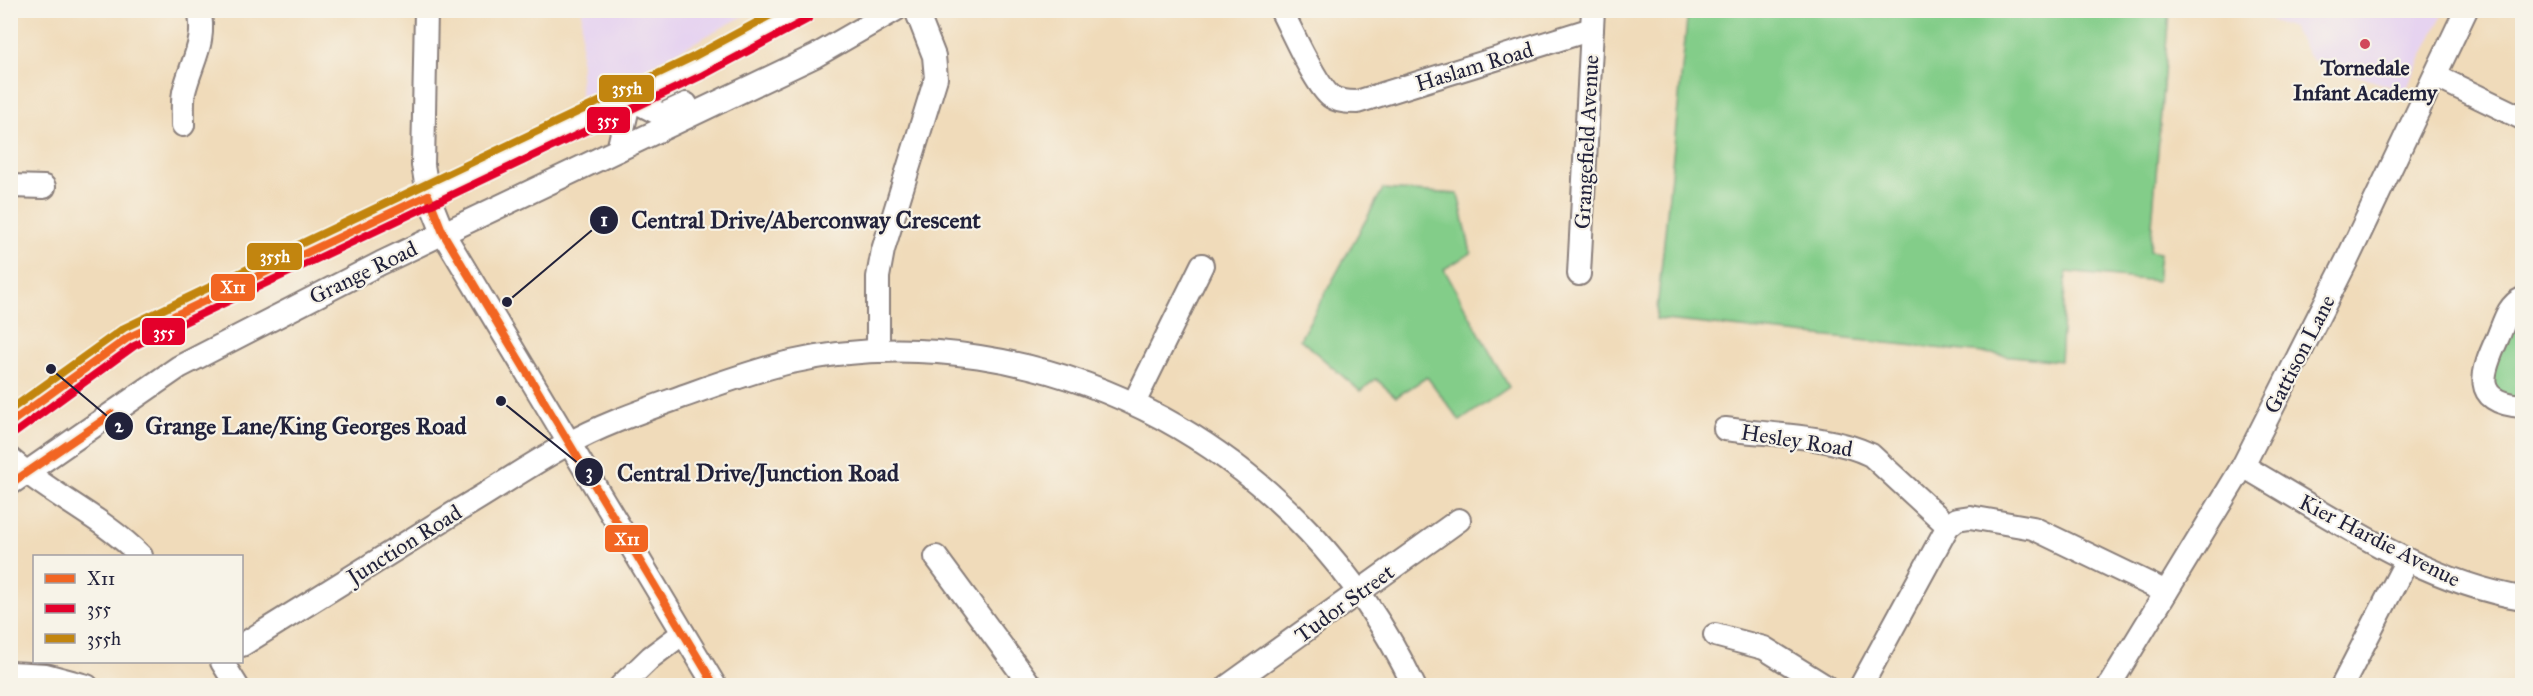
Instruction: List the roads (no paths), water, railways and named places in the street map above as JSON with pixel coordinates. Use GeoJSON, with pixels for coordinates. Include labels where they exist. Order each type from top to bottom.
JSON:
{"type":"FeatureCollection","features":[{"type":"Feature","properties":{"kind":"street"},"geometry":{"type":"LineString","coordinates":[[183,125],[184,93],[201,47],[203,31],[199,10]]}},
{"type":"Feature","properties":{"kind":"street"},"geometry":{"type":"LineString","coordinates":[[426,10],[423,165],[428,195],[443,233],[567,444],[715,686]]}},
{"type":"Feature","properties":{"kind":"street"},"geometry":{"type":"LineString","coordinates":[[10,423],[129,337],[630,99],[803,10]]}},
{"type":"Feature","properties":{"kind":"street","name":"Grange Road"},"geometry":{"type":"LineString","coordinates":[[16,472],[179,367],[292,307],[816,56],[895,10]]}},
{"type":"Feature","properties":{"kind":"street"},"geometry":{"type":"LineString","coordinates":[[878,351],[878,277],[883,250],[936,78],[934,56],[916,10]]}},
{"type":"Feature","properties":{"kind":"street","name":"Haslam Road"},"geometry":{"type":"LineString","coordinates":[[1281,10],[1320,83],[1330,96],[1343,102],[1357,102],[1593,20]]}},
{"type":"Feature","properties":{"kind":"street","name":"Gattison Lane"},"geometry":{"type":"LineString","coordinates":[[2109,686],[2243,466],[2466,10]]}},
{"type":"Feature","properties":{"kind":"street","name":"Grangefield Avenue"},"geometry":{"type":"LineString","coordinates":[[1579,274],[1593,20]]}},
{"type":"Feature","properties":{"kind":"street"},"geometry":{"type":"LineString","coordinates":[[2435,76],[2523,117]]}},
{"type":"Feature","properties":{"kind":"street"},"geometry":{"type":"LineString","coordinates":[[630,99],[662,115],[708,94],[742,91]]}},
{"type":"Feature","properties":{"kind":"street"},"geometry":{"type":"LineString","coordinates":[[618,150],[630,99]]}},
{"type":"Feature","properties":{"kind":"street"},"geometry":{"type":"LineString","coordinates":[[10,186],[44,187]]}},
{"type":"Feature","properties":{"kind":"street"},"geometry":{"type":"LineString","coordinates":[[1134,403],[1202,265]]}},
{"type":"Feature","properties":{"kind":"street"},"geometry":{"type":"LineString","coordinates":[[2523,299],[2512,305],[2484,367],[2482,380],[2487,393],[2499,401],[2523,406]]}},
{"type":"Feature","properties":{"kind":"street","name":"Junction Road"},"geometry":{"type":"LineString","coordinates":[[243,644],[567,444],[649,409],[730,380],[785,364],[833,355],[878,351],[936,351],[989,357],[1062,376],[1134,403],[1196,437],[1248,473],[1319,542],[1359,592],[1392,642],[1414,686]]}},
{"type":"Feature","properties":{"kind":"street","name":"Hesley Road"},"geometry":{"type":"LineString","coordinates":[[1725,429],[1857,448],[1871,455],[1948,526]]}},
{"type":"Feature","properties":{"kind":"street","name":"Kier Hardie Avenue"},"geometry":{"type":"LineString","coordinates":[[2243,466],[2407,560],[2450,580],[2523,598]]}},
{"type":"Feature","properties":{"kind":"street"},"geometry":{"type":"LineString","coordinates":[[16,472],[105,525],[140,555]]}},
{"type":"Feature","properties":{"kind":"street"},"geometry":{"type":"LineString","coordinates":[[1861,686],[1948,526],[1957,519],[1970,517],[2033,528],[2166,592]]}},
{"type":"Feature","properties":{"kind":"street","name":"Tudor Street"},"geometry":{"type":"LineString","coordinates":[[1228,686],[1459,520]]}},
{"type":"Feature","properties":{"kind":"street"},"geometry":{"type":"LineString","coordinates":[[936,557],[1031,686]]}},
{"type":"Feature","properties":{"kind":"street"},"geometry":{"type":"LineString","coordinates":[[2342,686],[2407,560]]}},
{"type":"Feature","properties":{"kind":"street"},"geometry":{"type":"LineString","coordinates":[[621,686],[651,657],[683,633]]}},
{"type":"Feature","properties":{"kind":"street"},"geometry":{"type":"LineString","coordinates":[[1714,635],[1764,648],[1825,686]]}},
{"type":"Feature","properties":{"kind":"street"},"geometry":{"type":"LineString","coordinates":[[223,663],[237,686]]}},
{"type":"Feature","properties":{"kind":"street"},"geometry":{"type":"LineString","coordinates":[[10,673],[46,675],[76,680],[87,686]]}},
{"type":"Feature","properties":{"kind":"place","name":"Tornedale Infant Academy"},"geometry":{"type":"Point","coordinates":[2365,44]}},
{"type":"Feature","properties":{"kind":"place","name":"Central Drive/Aberconway Crescent"},"geometry":{"type":"Point","coordinates":[507,302]}},
{"type":"Feature","properties":{"kind":"place","name":"Grange Lane/King Georges Road"},"geometry":{"type":"Point","coordinates":[51,369]}},
{"type":"Feature","properties":{"kind":"place","name":"Central Drive/Junction Road"},"geometry":{"type":"Point","coordinates":[501,401]}}]}
